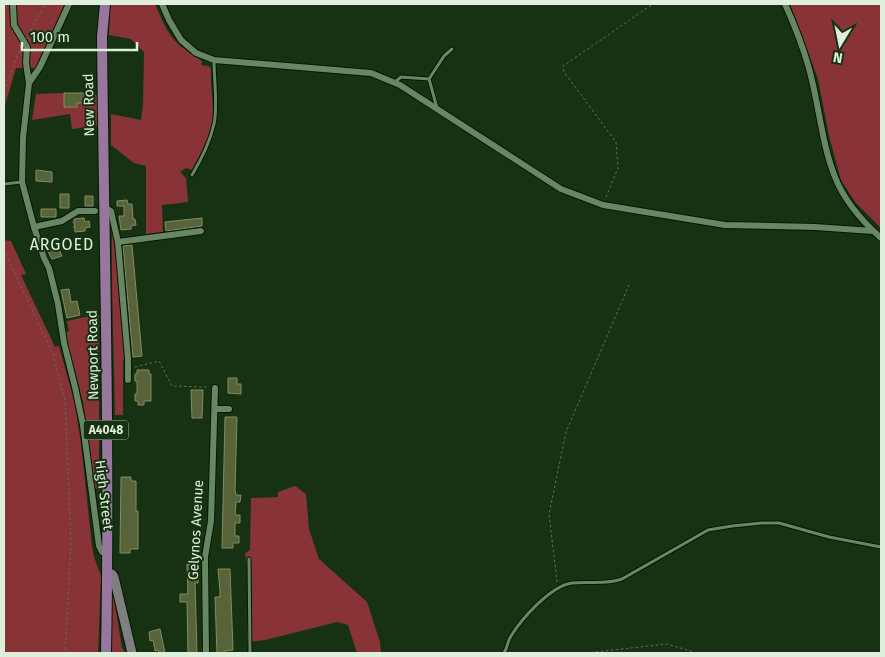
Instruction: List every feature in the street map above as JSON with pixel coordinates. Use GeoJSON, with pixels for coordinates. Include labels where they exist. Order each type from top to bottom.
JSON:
{"type":"FeatureCollection","features":[{"type":"Feature","properties":{"kind":"main road","name":"New Road"},"geometry":{"type":"LineString","coordinates":[[99,209],[102,37],[105,4]]}},
{"type":"Feature","properties":{"kind":"main road","name":"Newport Road"},"geometry":{"type":"LineString","coordinates":[[99,209],[107,384],[108,552],[106,653]]}},
{"type":"Feature","properties":{"kind":"main road"},"geometry":{"type":"LineString","coordinates":[[107,573],[113,576],[132,653]]}},
{"type":"Feature","properties":{"kind":"street"},"geometry":{"type":"LineString","coordinates":[[12,4],[14,25],[27,47],[26,63],[29,83]]}},
{"type":"Feature","properties":{"kind":"street","name":"High Street"},"geometry":{"type":"LineString","coordinates":[[69,4],[40,67],[29,83],[23,138],[22,182],[44,258],[50,268],[58,304],[64,343],[81,415],[98,546],[102,552],[108,552]]}},
{"type":"Feature","properties":{"kind":"street"},"geometry":{"type":"LineString","coordinates":[[162,4],[181,40],[196,53],[214,60],[371,73],[394,82],[561,189],[603,205],[725,225],[815,227],[873,231]]}},
{"type":"Feature","properties":{"kind":"street"},"geometry":{"type":"LineString","coordinates":[[785,4],[808,66],[835,179],[848,201],[881,238]]}},
{"type":"Feature","properties":{"kind":"street"},"geometry":{"type":"LineString","coordinates":[[34,227],[62,221],[78,211],[99,209],[111,211],[118,242],[128,358],[128,380]]}},
{"type":"Feature","properties":{"kind":"street"},"geometry":{"type":"LineString","coordinates":[[118,242],[200,231]]}},
{"type":"Feature","properties":{"kind":"street","name":"Gelynos Avenue"},"geometry":{"type":"LineString","coordinates":[[206,653],[205,557],[211,521],[215,409],[213,387]]}},
{"type":"Feature","properties":{"kind":"street"},"geometry":{"type":"LineString","coordinates":[[215,409],[229,409]]}},
{"type":"Feature","properties":{"kind":"lane"},"geometry":{"type":"LineString","coordinates":[[437,109],[429,79],[444,56],[452,49]]}},
{"type":"Feature","properties":{"kind":"lane"},"geometry":{"type":"LineString","coordinates":[[192,175],[214,126],[214,60]]}},
{"type":"Feature","properties":{"kind":"lane"},"geometry":{"type":"LineString","coordinates":[[394,82],[401,77],[429,79]]}},
{"type":"Feature","properties":{"kind":"lane"},"geometry":{"type":"LineString","coordinates":[[4,184],[22,182]]}},
{"type":"Feature","properties":{"kind":"lane"},"geometry":{"type":"LineString","coordinates":[[504,653],[508,641],[519,626],[557,588],[573,583],[609,583],[618,580],[708,530],[762,523],[780,523],[829,537],[881,547]]}},
{"type":"Feature","properties":{"kind":"lane"},"geometry":{"type":"LineString","coordinates":[[249,559],[250,653]]}},
{"type":"Feature","properties":{"kind":"path"},"geometry":{"type":"LineString","coordinates":[[4,91],[20,48],[45,4]]}},
{"type":"Feature","properties":{"kind":"path"},"geometry":{"type":"LineString","coordinates":[[603,205],[618,168],[616,142],[564,72],[563,66],[652,4]]}},
{"type":"Feature","properties":{"kind":"path"},"geometry":{"type":"LineString","coordinates":[[72,216],[74,230]]}},
{"type":"Feature","properties":{"kind":"path"},"geometry":{"type":"LineString","coordinates":[[4,250],[53,354],[65,401],[71,543],[65,653]]}},
{"type":"Feature","properties":{"kind":"path"},"geometry":{"type":"LineString","coordinates":[[557,588],[549,514],[566,432],[629,286]]}},
{"type":"Feature","properties":{"kind":"path"},"geometry":{"type":"LineString","coordinates":[[135,368],[159,361],[172,386],[213,387]]}},
{"type":"Feature","properties":{"kind":"path"},"geometry":{"type":"LineString","coordinates":[[586,653],[667,644],[697,653]]}},
{"type":"Feature","properties":{"kind":"shaded area"},"geometry":{"type":"Polygon","coordinates":[[[4,4],[66,4],[36,68],[16,68],[5,105],[4,4]]]}},
{"type":"Feature","properties":{"kind":"shaded area"},"geometry":{"type":"Polygon","coordinates":[[[110,4],[155,4],[172,38],[202,61],[201,65],[211,68],[213,115],[211,129],[192,170],[186,168],[180,172],[186,178],[188,202],[162,205],[163,232],[146,234],[146,166],[134,163],[111,145],[111,114],[141,120],[144,52],[131,39],[109,35],[110,4]]]}},
{"type":"Feature","properties":{"kind":"shaded area"},"geometry":{"type":"Polygon","coordinates":[[[790,4],[881,4],[881,228],[855,202],[841,180],[829,136],[818,79],[790,4]]]}},
{"type":"Feature","properties":{"kind":"shaded area"},"geometry":{"type":"Polygon","coordinates":[[[64,93],[64,107],[76,107],[77,103],[88,103],[88,93],[97,95],[97,126],[72,129],[70,114],[32,120],[36,94],[64,93]]]}},
{"type":"Feature","properties":{"kind":"shaded area"},"geometry":{"type":"Polygon","coordinates":[[[112,223],[125,360],[123,361],[123,415],[115,415],[112,223]]]}},
{"type":"Feature","properties":{"kind":"shaded area"},"geometry":{"type":"Polygon","coordinates":[[[4,240],[11,241],[26,274],[21,275],[55,347],[59,346],[75,404],[92,546],[101,576],[98,653],[4,653],[4,240]]]}},
{"type":"Feature","properties":{"kind":"shaded area"},"geometry":{"type":"Polygon","coordinates":[[[99,314],[100,491],[95,488],[83,402],[67,343],[66,332],[69,331],[67,321],[99,314]]]}},
{"type":"Feature","properties":{"kind":"shaded area"},"geometry":{"type":"Polygon","coordinates":[[[295,486],[306,494],[309,529],[319,559],[367,602],[380,642],[381,653],[357,653],[348,625],[337,622],[265,640],[247,642],[247,567],[245,553],[250,550],[251,498],[278,497],[278,492],[295,486]]]}},
{"type":"Feature","properties":{"kind":"shaded area"},"geometry":{"type":"Polygon","coordinates":[[[112,587],[122,648],[125,653],[111,653],[112,587]]]}},
{"type":"Feature","properties":{"kind":"building"},"geometry":{"type":"Polygon","coordinates":[[[64,93],[88,93],[88,103],[77,103],[77,107],[64,107],[64,93]]]}},
{"type":"Feature","properties":{"kind":"building"},"geometry":{"type":"Polygon","coordinates":[[[36,170],[52,172],[52,182],[36,181],[36,170]]]}},
{"type":"Feature","properties":{"kind":"building"},"geometry":{"type":"Polygon","coordinates":[[[60,194],[69,194],[69,208],[60,208],[60,194]]]}},
{"type":"Feature","properties":{"kind":"building"},"geometry":{"type":"Polygon","coordinates":[[[85,196],[93,196],[93,206],[85,206],[85,196]]]}},
{"type":"Feature","properties":{"kind":"building"},"geometry":{"type":"Polygon","coordinates":[[[127,200],[128,204],[132,204],[133,219],[135,219],[136,225],[131,226],[131,229],[121,230],[119,216],[124,216],[124,206],[117,206],[117,201],[127,200]]]}},
{"type":"Feature","properties":{"kind":"building"},"geometry":{"type":"Polygon","coordinates":[[[41,209],[56,209],[56,217],[41,217],[41,209]]]}},
{"type":"Feature","properties":{"kind":"building"},"geometry":{"type":"Polygon","coordinates":[[[84,218],[85,222],[89,221],[90,227],[85,228],[85,231],[75,232],[74,219],[84,218]]]}},
{"type":"Feature","properties":{"kind":"building"},"geometry":{"type":"Polygon","coordinates":[[[202,218],[202,226],[166,231],[165,222],[202,218]]]}},
{"type":"Feature","properties":{"kind":"building"},"geometry":{"type":"Polygon","coordinates":[[[53,244],[55,251],[59,249],[62,256],[52,259],[45,246],[53,244]]]}},
{"type":"Feature","properties":{"kind":"building"},"geometry":{"type":"Polygon","coordinates":[[[132,245],[142,356],[133,357],[123,246],[132,245]]]}},
{"type":"Feature","properties":{"kind":"building"},"geometry":{"type":"Polygon","coordinates":[[[69,289],[71,302],[77,301],[80,315],[67,318],[61,290],[69,289]]]}},
{"type":"Feature","properties":{"kind":"building"},"geometry":{"type":"Polygon","coordinates":[[[137,370],[149,370],[149,374],[151,374],[151,401],[144,401],[144,405],[138,405],[138,401],[135,401],[137,381],[135,381],[135,374],[137,374],[137,370]]]}},
{"type":"Feature","properties":{"kind":"building"},"geometry":{"type":"Polygon","coordinates":[[[228,378],[237,378],[237,384],[241,384],[241,394],[228,393],[228,378]]]}},
{"type":"Feature","properties":{"kind":"building"},"geometry":{"type":"Polygon","coordinates":[[[191,390],[203,390],[202,418],[192,418],[191,390]]]}},
{"type":"Feature","properties":{"kind":"building"},"geometry":{"type":"Polygon","coordinates":[[[225,417],[237,417],[235,490],[236,495],[241,495],[240,502],[236,502],[235,515],[240,515],[240,523],[235,523],[235,536],[239,536],[239,543],[233,543],[233,548],[222,548],[225,417]]]}},
{"type":"Feature","properties":{"kind":"building"},"geometry":{"type":"Polygon","coordinates":[[[121,477],[131,477],[131,481],[136,481],[138,549],[130,549],[130,553],[120,553],[121,477]]]}},
{"type":"Feature","properties":{"kind":"building"},"geometry":{"type":"Polygon","coordinates":[[[187,564],[198,564],[198,583],[195,583],[197,653],[188,653],[187,602],[180,602],[180,594],[188,594],[187,564]]]}},
{"type":"Feature","properties":{"kind":"building"},"geometry":{"type":"Polygon","coordinates":[[[218,569],[230,569],[233,650],[225,651],[225,653],[217,653],[215,597],[220,597],[218,569]]]}},
{"type":"Feature","properties":{"kind":"building"},"geometry":{"type":"Polygon","coordinates":[[[160,629],[165,653],[159,653],[158,650],[155,651],[153,640],[150,641],[149,632],[160,629]]]}},
{"type":"Feature","properties":{"kind":"district","name":"ARGOED"},"geometry":{"type":"Point","coordinates":[62,244]}}]}
